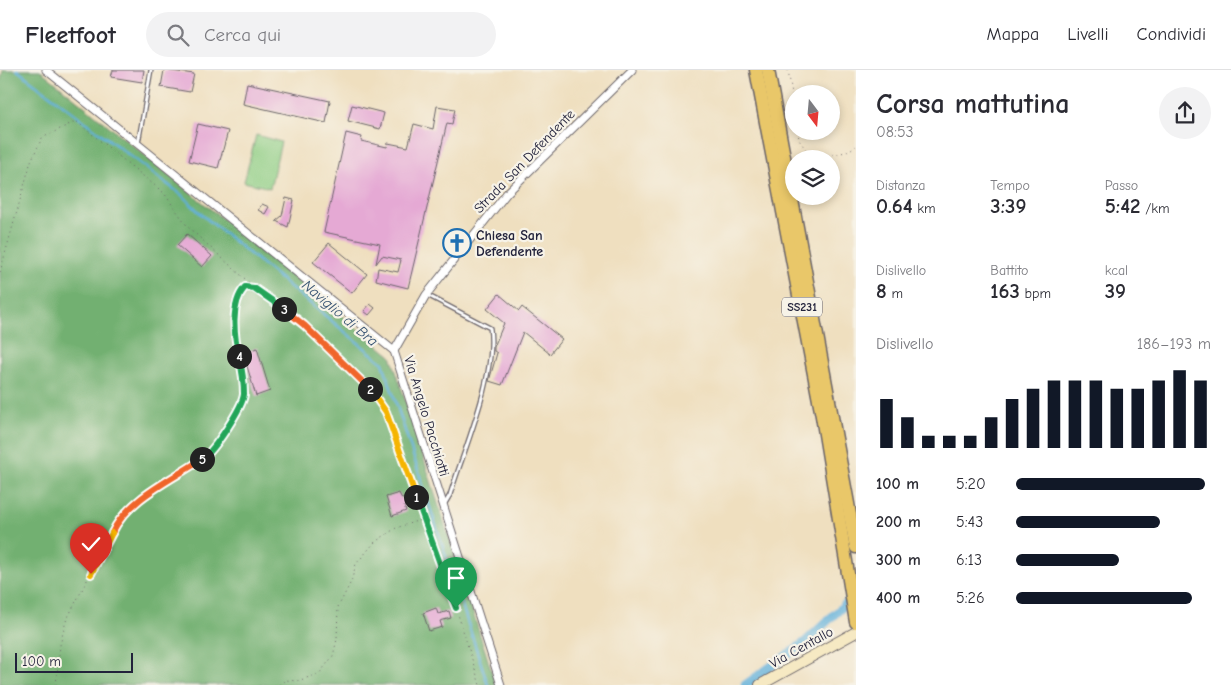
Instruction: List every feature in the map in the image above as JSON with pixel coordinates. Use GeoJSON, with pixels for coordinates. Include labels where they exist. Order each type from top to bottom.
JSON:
{"type":"FeatureCollection","features":[{"type":"Feature","properties":{"kind":"highway","name":"SS231"},"geometry":{"type":"LineString","coordinates":[[756,70],[852,545]]}},
{"type":"Feature","properties":{"kind":"highway","name":"SS231"},"geometry":{"type":"LineString","coordinates":[[768,70],[852,545],[856,622]]}},
{"type":"Feature","properties":{"kind":"main road","name":"Via Centallo"},"geometry":{"type":"LineString","coordinates":[[760,685],[856,632]]}},
{"type":"Feature","properties":{"kind":"street","name":"Via Angelo Pacchiotti"},"geometry":{"type":"LineString","coordinates":[[46,70],[394,352],[501,685]]}},
{"type":"Feature","properties":{"kind":"street","name":"Strada San Defendente"},"geometry":{"type":"LineString","coordinates":[[394,352],[426,295],[507,193],[632,70]]}},
{"type":"Feature","properties":{"kind":"lane"},"geometry":{"type":"LineString","coordinates":[[138,144],[150,70]]}},
{"type":"Feature","properties":{"kind":"lane"},"geometry":{"type":"LineString","coordinates":[[426,295],[490,328],[492,338],[485,384],[450,495],[443,508]]}},
{"type":"Feature","properties":{"kind":"path"},"geometry":{"type":"LineString","coordinates":[[788,70],[791,85]]}},
{"type":"Feature","properties":{"kind":"path"},"geometry":{"type":"LineString","coordinates":[[0,272],[31,161],[42,138],[76,121],[164,193],[188,227],[254,288],[304,325],[366,383],[386,412],[456,608],[480,685]]}},
{"type":"Feature","properties":{"kind":"path"},"geometry":{"type":"LineString","coordinates":[[799,140],[810,155],[831,157],[856,146]]}},
{"type":"Feature","properties":{"kind":"path"},"geometry":{"type":"LineString","coordinates":[[56,685],[60,645],[66,621],[114,528],[136,503],[213,451],[240,405],[244,396],[244,377],[234,338],[237,300],[245,287],[254,288]]}},
{"type":"Feature","properties":{"kind":"path"},"geometry":{"type":"LineString","coordinates":[[279,685],[286,680],[297,681],[319,674],[333,656],[337,640],[338,607],[356,564],[375,542],[396,528],[424,518]]}},
{"type":"Feature","properties":{"kind":"green space"},"geometry":{"type":"Polygon","coordinates":[[[3,70],[40,70],[391,356],[496,685],[0,685],[0,84],[3,70]]]}},
{"type":"Feature","properties":{"kind":"green space"},"geometry":{"type":"Polygon","coordinates":[[[256,135],[281,142],[270,188],[244,182],[256,135]]]}},
{"type":"Feature","properties":{"kind":"building"},"geometry":{"type":"Polygon","coordinates":[[[113,70],[144,70],[142,82],[111,77],[113,70]]]}},
{"type":"Feature","properties":{"kind":"building"},"geometry":{"type":"Polygon","coordinates":[[[164,70],[194,74],[190,92],[161,87],[164,70]]]}},
{"type":"Feature","properties":{"kind":"building"},"geometry":{"type":"Polygon","coordinates":[[[247,83],[330,101],[326,123],[243,104],[247,83]]]}},
{"type":"Feature","properties":{"kind":"building"},"geometry":{"type":"Polygon","coordinates":[[[352,105],[384,113],[380,129],[348,121],[352,105]]]}},
{"type":"Feature","properties":{"kind":"building"},"geometry":{"type":"Polygon","coordinates":[[[437,106],[455,109],[452,124],[447,123],[408,288],[376,280],[378,268],[398,272],[401,260],[382,256],[376,264],[380,244],[324,232],[346,133],[362,137],[361,141],[387,147],[388,143],[408,147],[414,124],[433,129],[437,106]]]}},
{"type":"Feature","properties":{"kind":"building"},"geometry":{"type":"Polygon","coordinates":[[[198,124],[228,131],[218,168],[189,161],[198,124]]]}},
{"type":"Feature","properties":{"kind":"building"},"geometry":{"type":"Polygon","coordinates":[[[286,198],[294,200],[288,227],[276,221],[282,216],[286,198]]]}},
{"type":"Feature","properties":{"kind":"building"},"geometry":{"type":"Polygon","coordinates":[[[262,204],[269,207],[265,214],[258,210],[262,204]]]}},
{"type":"Feature","properties":{"kind":"building","name":"Chiesa San Defendente"},"geometry":{"type":"Polygon","coordinates":[[[457,233],[464,237],[454,251],[449,248],[457,233]]]}},
{"type":"Feature","properties":{"kind":"building"},"geometry":{"type":"Polygon","coordinates":[[[187,234],[212,256],[202,267],[177,245],[187,234]]]}},
{"type":"Feature","properties":{"kind":"building"},"geometry":{"type":"Polygon","coordinates":[[[329,243],[367,274],[352,293],[313,262],[329,243]]]}},
{"type":"Feature","properties":{"kind":"building"},"geometry":{"type":"Polygon","coordinates":[[[499,294],[519,311],[522,307],[562,339],[550,354],[523,332],[502,385],[489,381],[497,353],[494,351],[494,347],[504,323],[487,309],[499,294]]]}},
{"type":"Feature","properties":{"kind":"building"},"geometry":{"type":"Polygon","coordinates":[[[370,304],[375,308],[369,315],[364,311],[370,304]]]}},
{"type":"Feature","properties":{"kind":"building"},"geometry":{"type":"Polygon","coordinates":[[[257,348],[270,391],[256,396],[243,353],[257,348]]]}},
{"type":"Feature","properties":{"kind":"building"},"geometry":{"type":"Polygon","coordinates":[[[399,493],[402,499],[413,495],[415,502],[404,506],[406,511],[392,516],[386,497],[399,493]]]}},
{"type":"Feature","properties":{"kind":"building"},"geometry":{"type":"Polygon","coordinates":[[[436,608],[438,614],[449,611],[451,618],[440,621],[442,627],[429,631],[423,613],[436,608]]]}},
{"type":"Feature","properties":{"kind":"waterway","name":"Naviglio di Bra"},"geometry":{"type":"LineString","coordinates":[[17,70],[183,196],[201,214],[383,363],[488,685]]}},
{"type":"Feature","properties":{"kind":"waterway"},"geometry":{"type":"LineString","coordinates":[[745,685],[804,643],[854,596]]}},
{"type":"Feature","properties":{"kind":"place","name":"Chiesa San Defendente"},"geometry":{"type":"Point","coordinates":[457,243]}},
{"type":"Feature","properties":{"kind":"route"},"geometry":{"type":"LineString","coordinates":[[91,574],[114,528],[125,514],[136,503],[213,451],[240,405],[244,396],[244,377],[234,338],[237,300],[240,292],[245,287],[254,288],[304,325],[366,383],[386,412],[456,608]]}}]}
